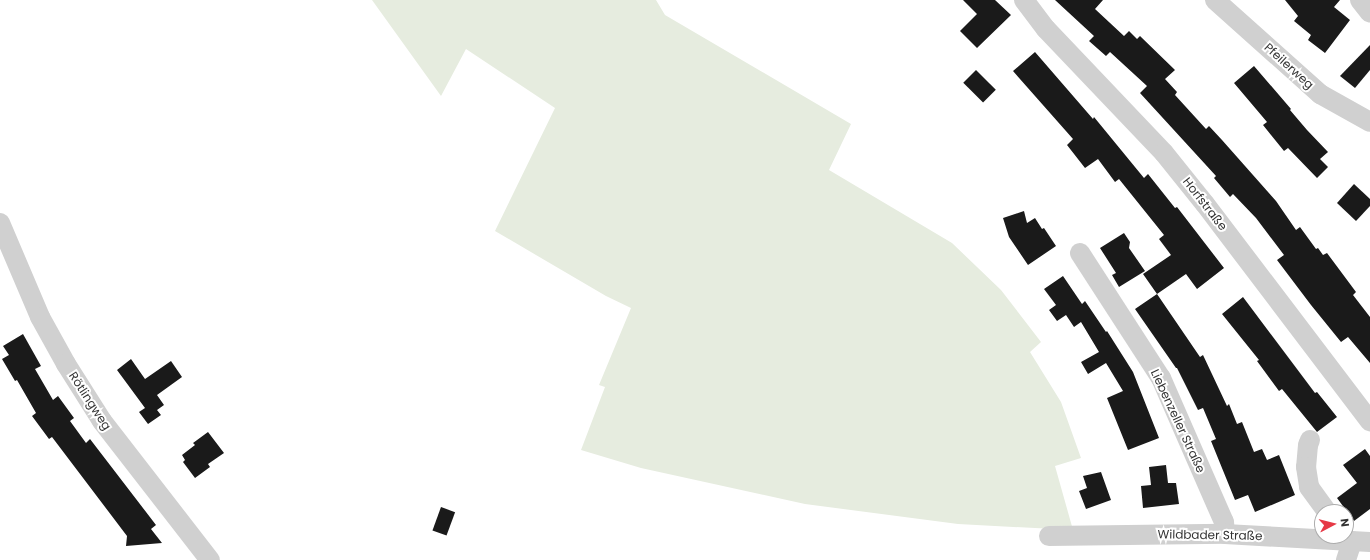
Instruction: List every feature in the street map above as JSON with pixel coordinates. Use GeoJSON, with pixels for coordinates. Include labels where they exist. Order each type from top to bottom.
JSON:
{"type":"FeatureCollection","features":[{"type":"Feature","properties":{"kind":"street","name":"Horfstraße"},"geometry":{"type":"LineString","coordinates":[[1024,0],[1046,29],[1164,153],[1205,204],[1370,421]]}},
{"type":"Feature","properties":{"kind":"street","name":"Pfeilerweg"},"geometry":{"type":"LineString","coordinates":[[1216,0],[1320,94],[1370,122]]}},
{"type":"Feature","properties":{"kind":"street"},"geometry":{"type":"LineString","coordinates":[[1360,0],[1370,13]]}},
{"type":"Feature","properties":{"kind":"street","name":"Rötlingweg"},"geometry":{"type":"LineString","coordinates":[[0,223],[37,310],[66,364],[102,421],[210,560]]}},
{"type":"Feature","properties":{"kind":"street","name":"Liebenzeller Straße"},"geometry":{"type":"LineString","coordinates":[[1080,253],[1160,378],[1224,522],[1225,534]]}},
{"type":"Feature","properties":{"kind":"street"},"geometry":{"type":"LineString","coordinates":[[1310,440],[1306,467],[1309,488],[1321,504]]}},
{"type":"Feature","properties":{"kind":"street","name":"Wildbader Straße"},"geometry":{"type":"LineString","coordinates":[[1049,536],[1225,534],[1314,538]]}},
{"type":"Feature","properties":{"kind":"street"},"geometry":{"type":"LineString","coordinates":[[1346,560],[1349,544]]}},
{"type":"Feature","properties":{"kind":"shaded area"},"geometry":{"type":"Polygon","coordinates":[[[372,0],[656,0],[665,15],[851,124],[829,170],[952,243],[1001,290],[1041,342],[1030,352],[1061,402],[1081,458],[1055,466],[1073,530],[958,524],[805,504],[641,468],[581,450],[605,387],[599,385],[631,308],[606,296],[495,231],[555,108],[466,49],[441,96],[372,0]]]}},
{"type":"Feature","properties":{"kind":"building"},"geometry":{"type":"Polygon","coordinates":[[[963,0],[995,0],[1011,15],[977,48],[960,31],[977,14],[963,0]]]}},
{"type":"Feature","properties":{"kind":"building"},"geometry":{"type":"Polygon","coordinates":[[[1055,0],[1103,0],[1095,9],[1124,36],[1129,31],[1137,39],[1140,36],[1175,70],[1165,79],[1177,92],[1175,95],[1206,129],[1209,126],[1222,140],[1276,201],[1296,230],[1300,227],[1316,249],[1318,248],[1323,255],[1327,253],[1356,292],[1353,295],[1370,317],[1370,363],[1348,337],[1341,342],[1277,260],[1284,255],[1256,218],[1233,194],[1230,197],[1214,178],[1216,176],[1140,93],[1147,86],[1110,52],[1106,56],[1089,41],[1094,36],[1055,0]]]}},
{"type":"Feature","properties":{"kind":"building"},"geometry":{"type":"Polygon","coordinates":[[[1285,0],[1340,0],[1334,7],[1350,20],[1325,53],[1308,40],[1311,35],[1294,21],[1298,16],[1285,0]]]}},
{"type":"Feature","properties":{"kind":"building"},"geometry":{"type":"Polygon","coordinates":[[[1370,45],[1370,70],[1355,88],[1340,76],[1370,45]]]}},
{"type":"Feature","properties":{"kind":"building"},"geometry":{"type":"Polygon","coordinates":[[[1035,52],[1093,119],[1094,117],[1144,178],[1148,174],[1175,208],[1177,207],[1224,268],[1197,289],[1186,274],[1157,294],[1143,274],[1171,255],[1159,239],[1164,235],[1119,179],[1115,182],[1098,159],[1085,168],[1067,145],[1073,139],[1013,71],[1035,52]]]}},
{"type":"Feature","properties":{"kind":"building"},"geometry":{"type":"Polygon","coordinates":[[[1254,66],[1307,130],[1328,152],[1320,159],[1328,167],[1317,178],[1288,148],[1284,151],[1263,125],[1267,122],[1234,83],[1254,66]]]}},
{"type":"Feature","properties":{"kind":"building"},"geometry":{"type":"Polygon","coordinates":[[[976,70],[996,90],[983,103],[963,83],[976,70]]]}},
{"type":"Feature","properties":{"kind":"building"},"geometry":{"type":"Polygon","coordinates":[[[1354,184],[1370,199],[1370,206],[1356,221],[1337,203],[1354,184]]]}},
{"type":"Feature","properties":{"kind":"building"},"geometry":{"type":"Polygon","coordinates":[[[1024,211],[1027,223],[1035,218],[1056,246],[1028,265],[1009,237],[1003,218],[1024,211]]]}},
{"type":"Feature","properties":{"kind":"building"},"geometry":{"type":"Polygon","coordinates":[[[1124,233],[1130,242],[1129,248],[1145,271],[1119,287],[1112,275],[1116,273],[1100,248],[1124,233]]]}},
{"type":"Feature","properties":{"kind":"building"},"geometry":{"type":"Polygon","coordinates":[[[1063,276],[1082,304],[1085,301],[1106,332],[1107,331],[1133,372],[1159,438],[1128,450],[1107,398],[1123,391],[1106,363],[1088,374],[1081,362],[1099,352],[1081,322],[1074,327],[1066,315],[1057,321],[1049,310],[1056,305],[1044,289],[1063,276]]]}},
{"type":"Feature","properties":{"kind":"building"},"geometry":{"type":"Polygon","coordinates":[[[1157,294],[1200,357],[1203,355],[1227,406],[1229,404],[1237,424],[1242,422],[1254,452],[1262,449],[1267,460],[1279,455],[1295,495],[1255,512],[1248,495],[1235,500],[1211,441],[1216,439],[1203,408],[1198,410],[1177,368],[1135,309],[1157,294]]]}},
{"type":"Feature","properties":{"kind":"building"},"geometry":{"type":"Polygon","coordinates":[[[1243,297],[1315,393],[1317,392],[1337,417],[1317,432],[1282,389],[1279,391],[1257,361],[1259,360],[1222,314],[1243,297]]]}},
{"type":"Feature","properties":{"kind":"building"},"geometry":{"type":"Polygon","coordinates":[[[23,334],[41,366],[35,369],[53,400],[58,396],[74,418],[70,421],[86,443],[90,439],[156,525],[151,529],[162,543],[126,546],[127,536],[52,437],[49,439],[32,416],[36,413],[17,380],[15,381],[2,359],[9,355],[3,346],[23,334]]]}},
{"type":"Feature","properties":{"kind":"building"},"geometry":{"type":"Polygon","coordinates":[[[131,359],[145,379],[171,361],[182,377],[157,395],[164,405],[157,410],[161,415],[148,424],[139,412],[145,408],[117,370],[131,359]]]}},
{"type":"Feature","properties":{"kind":"building"},"geometry":{"type":"Polygon","coordinates":[[[208,432],[224,453],[208,464],[210,467],[195,478],[183,462],[185,460],[182,455],[195,445],[193,443],[208,432]]]}},
{"type":"Feature","properties":{"kind":"building"},"geometry":{"type":"Polygon","coordinates":[[[1365,449],[1370,456],[1370,509],[1354,521],[1354,504],[1341,504],[1337,498],[1357,483],[1343,465],[1365,449]]]}},
{"type":"Feature","properties":{"kind":"building"},"geometry":{"type":"Polygon","coordinates":[[[1166,465],[1168,483],[1176,483],[1179,504],[1143,508],[1141,486],[1151,485],[1149,467],[1166,465]]]}},
{"type":"Feature","properties":{"kind":"building"},"geometry":{"type":"Polygon","coordinates":[[[1101,472],[1111,500],[1086,509],[1079,491],[1087,488],[1083,476],[1101,472]]]}},
{"type":"Feature","properties":{"kind":"building"},"geometry":{"type":"Polygon","coordinates":[[[441,507],[455,512],[447,536],[432,530],[441,507]]]}}]}
